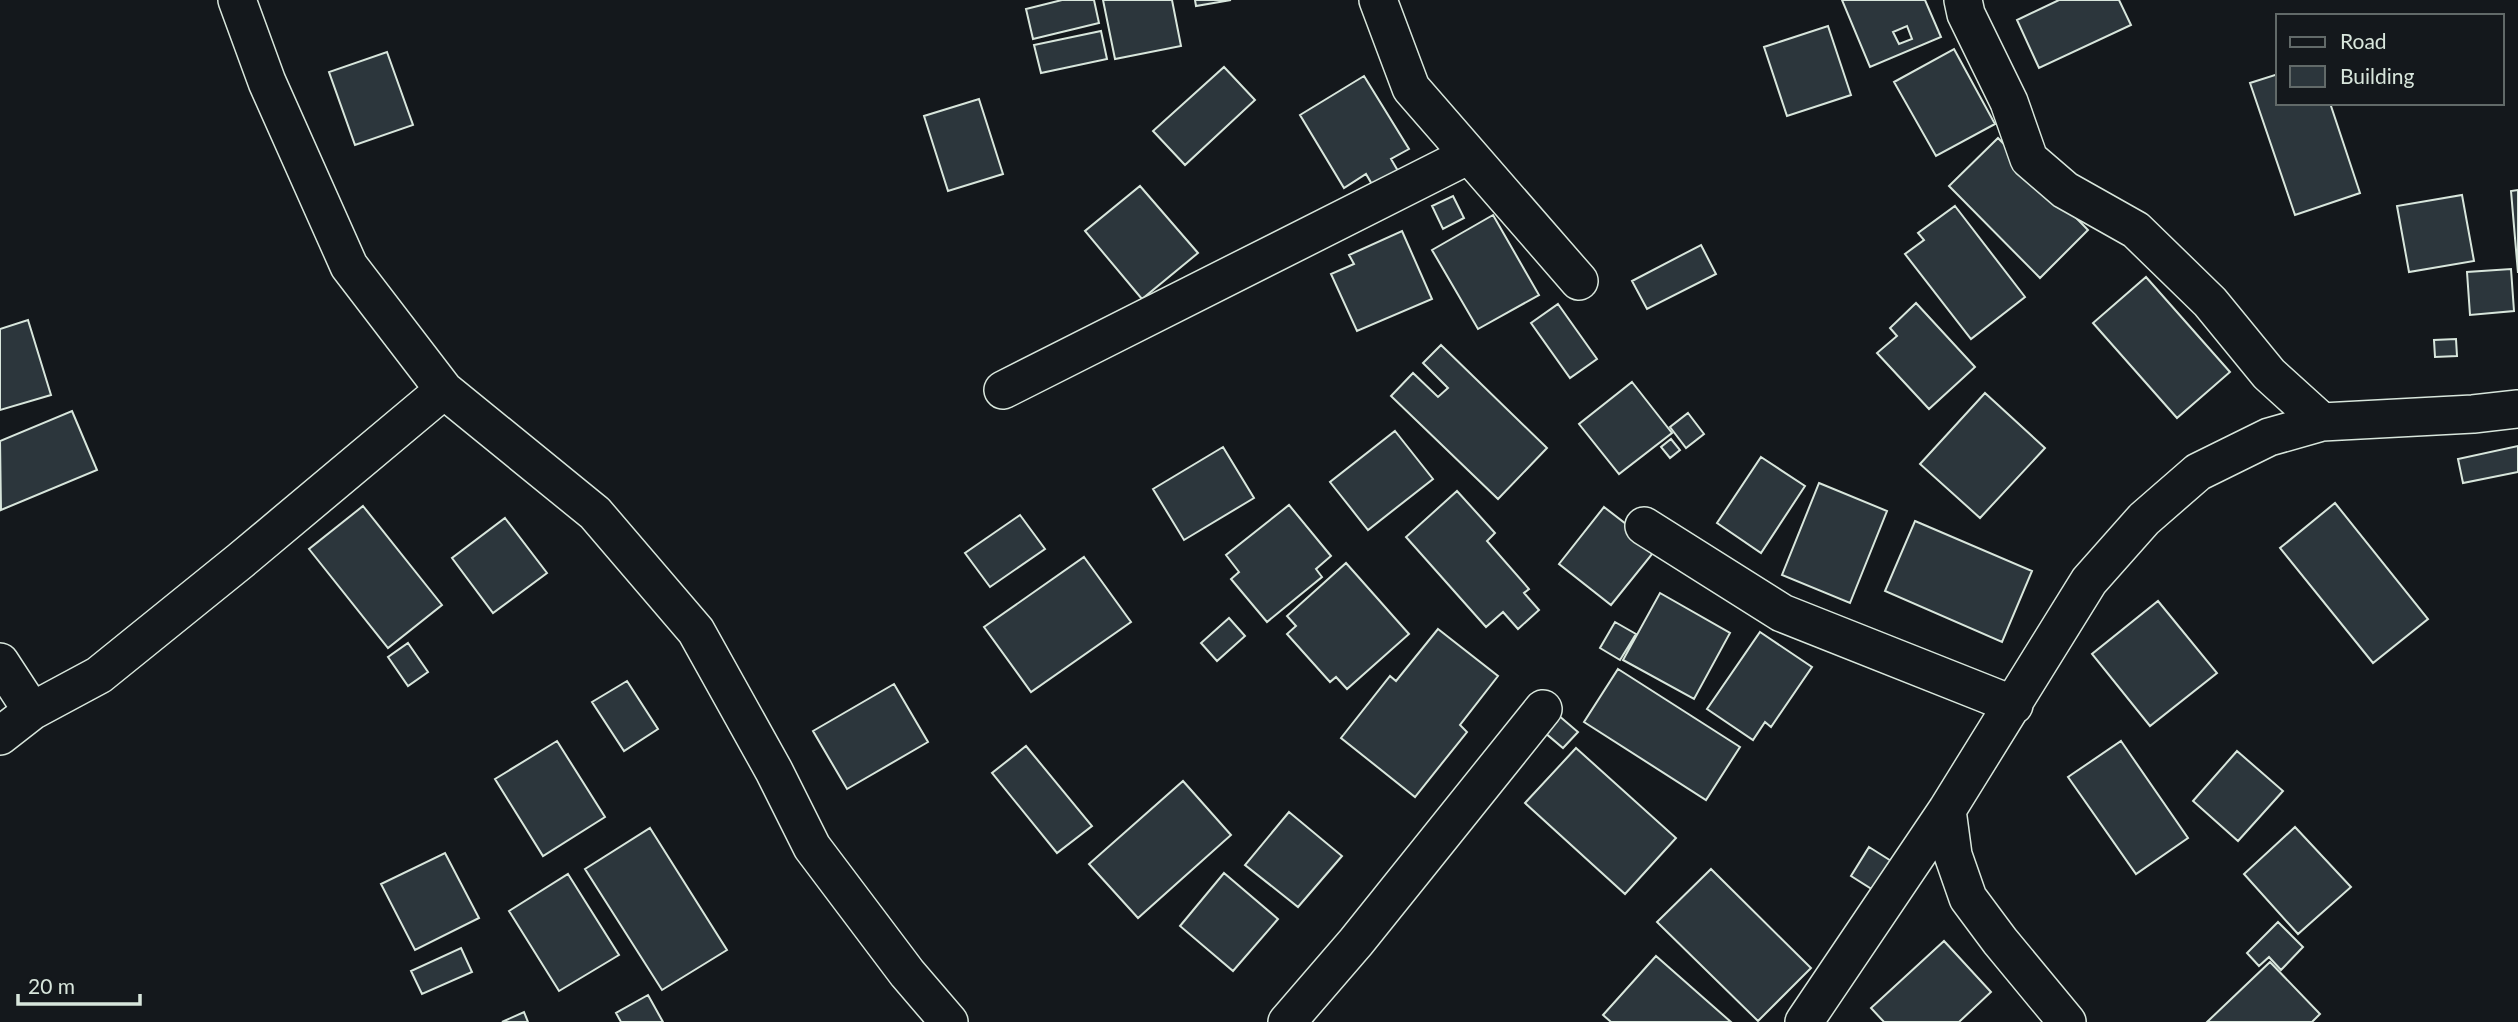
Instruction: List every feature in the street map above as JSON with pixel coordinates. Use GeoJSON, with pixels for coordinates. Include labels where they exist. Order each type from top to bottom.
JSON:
{"type":"FeatureCollection","features":[{"type":"Feature","properties":{"kind":"street"},"geometry":{"type":"LineString","coordinates":[[237,0],[267,82],[349,266],[444,390],[595,513],[696,631],[774,771],[812,848],[907,973],[948,1022]]}},
{"type":"Feature","properties":{"kind":"street"},"geometry":{"type":"LineString","coordinates":[[1378,0],[1411,88],[1579,281]]}},
{"type":"Feature","properties":{"kind":"street"},"geometry":{"type":"LineString","coordinates":[[1963,0],[1966,14],[2009,102],[2029,159],[2065,190],[2136,229],[2210,302],[2269,374],[2322,422]]}},
{"type":"Feature","properties":{"kind":"street"},"geometry":{"type":"LineString","coordinates":[[1003,390],[1469,155]]}},
{"type":"Feature","properties":{"kind":"street"},"geometry":{"type":"LineString","coordinates":[[0,736],[33,710],[99,675],[444,390]]}},
{"type":"Feature","properties":{"kind":"street"},"geometry":{"type":"LineString","coordinates":[[1804,1022],[1947,810],[2089,581],[2144,519],[2198,472],[2269,437],[2322,422],[2518,409]]}},
{"type":"Feature","properties":{"kind":"street"},"geometry":{"type":"LineString","coordinates":[[1644,526],[1782,613],[2014,705]]}},
{"type":"Feature","properties":{"kind":"street"},"geometry":{"type":"LineString","coordinates":[[0,662],[33,710]]}},
{"type":"Feature","properties":{"kind":"street"},"geometry":{"type":"LineString","coordinates":[[1287,1022],[1356,942],[1543,709]]}},
{"type":"Feature","properties":{"kind":"street"},"geometry":{"type":"LineString","coordinates":[[1947,810],[1952,855],[1968,898],[2067,1022]]}},
{"type":"Feature","properties":{"kind":"building"},"geometry":{"type":"Polygon","coordinates":[[[1062,0],[1094,0],[1099,23],[1033,39],[1026,9],[1062,0]]]}},
{"type":"Feature","properties":{"kind":"building"},"geometry":{"type":"Polygon","coordinates":[[[1103,0],[1172,0],[1181,46],[1115,59],[1103,0]]]}},
{"type":"Feature","properties":{"kind":"building"},"geometry":{"type":"Polygon","coordinates":[[[1195,0],[1231,0],[1196,6],[1195,0]]]}},
{"type":"Feature","properties":{"kind":"building"},"geometry":{"type":"Polygon","coordinates":[[[1842,0],[1925,0],[1941,37],[1870,67],[1842,0]],[[1907,26],[1893,32],[1899,44],[1912,39],[1907,26]]]}},
{"type":"Feature","properties":{"kind":"building"},"geometry":{"type":"Polygon","coordinates":[[[2059,0],[2119,0],[2131,25],[2039,68],[2017,20],[2059,0]]]}},
{"type":"Feature","properties":{"kind":"building"},"geometry":{"type":"Polygon","coordinates":[[[1828,26],[1851,95],[1787,116],[1764,47],[1828,26]]]}},
{"type":"Feature","properties":{"kind":"building"},"geometry":{"type":"Polygon","coordinates":[[[1101,31],[1107,59],[1041,73],[1034,45],[1101,31]]]}},
{"type":"Feature","properties":{"kind":"building"},"geometry":{"type":"Polygon","coordinates":[[[1954,49],[1995,124],[1936,156],[1894,82],[1954,49]]]}},
{"type":"Feature","properties":{"kind":"building"},"geometry":{"type":"Polygon","coordinates":[[[387,52],[413,125],[355,145],[329,72],[387,52]]]}},
{"type":"Feature","properties":{"kind":"building"},"geometry":{"type":"Polygon","coordinates":[[[1224,67],[1255,100],[1185,165],[1153,131],[1224,67]]]}},
{"type":"Feature","properties":{"kind":"building"},"geometry":{"type":"Polygon","coordinates":[[[2276,75],[2276,105],[2331,105],[2360,193],[2295,215],[2250,83],[2276,75]]]}},
{"type":"Feature","properties":{"kind":"building"},"geometry":{"type":"Polygon","coordinates":[[[1364,76],[1409,149],[1391,159],[1398,171],[1373,186],[1366,174],[1344,188],[1300,115],[1364,76]]]}},
{"type":"Feature","properties":{"kind":"building"},"geometry":{"type":"Polygon","coordinates":[[[979,99],[1003,174],[948,191],[924,116],[979,99]]]}},
{"type":"Feature","properties":{"kind":"building"},"geometry":{"type":"Polygon","coordinates":[[[1998,138],[2088,230],[2040,278],[1949,186],[1998,138]]]}},
{"type":"Feature","properties":{"kind":"building"},"geometry":{"type":"Polygon","coordinates":[[[1140,186],[1198,253],[1142,299],[1085,231],[1140,186]]]}},
{"type":"Feature","properties":{"kind":"building"},"geometry":{"type":"Polygon","coordinates":[[[2518,190],[2518,273],[2511,191],[2518,190]]]}},
{"type":"Feature","properties":{"kind":"building"},"geometry":{"type":"Polygon","coordinates":[[[2462,195],[2474,261],[2409,272],[2397,206],[2462,195]]]}},
{"type":"Feature","properties":{"kind":"building"},"geometry":{"type":"Polygon","coordinates":[[[1453,196],[1464,218],[1443,229],[1432,206],[1453,196]]]}},
{"type":"Feature","properties":{"kind":"building"},"geometry":{"type":"Polygon","coordinates":[[[1955,206],[2025,297],[1971,339],[1905,254],[1924,240],[1918,233],[1955,206]]]}},
{"type":"Feature","properties":{"kind":"building"},"geometry":{"type":"Polygon","coordinates":[[[1493,215],[1539,295],[1478,329],[1432,250],[1493,215]]]}},
{"type":"Feature","properties":{"kind":"building"},"geometry":{"type":"Polygon","coordinates":[[[1402,231],[1432,299],[1357,331],[1331,274],[1354,264],[1349,255],[1402,231]]]}},
{"type":"Feature","properties":{"kind":"building"},"geometry":{"type":"Polygon","coordinates":[[[1701,245],[1716,274],[1647,309],[1632,281],[1701,245]]]}},
{"type":"Feature","properties":{"kind":"building"},"geometry":{"type":"Polygon","coordinates":[[[2511,269],[2514,311],[2470,315],[2467,272],[2511,269]]]}},
{"type":"Feature","properties":{"kind":"building"},"geometry":{"type":"Polygon","coordinates":[[[2146,277],[2230,372],[2177,418],[2093,323],[2146,277]]]}},
{"type":"Feature","properties":{"kind":"building"},"geometry":{"type":"Polygon","coordinates":[[[1916,303],[1975,367],[1929,409],[1877,353],[1897,336],[1890,328],[1916,303]]]}},
{"type":"Feature","properties":{"kind":"building"},"geometry":{"type":"Polygon","coordinates":[[[1558,304],[1597,359],[1570,378],[1531,323],[1558,304]]]}},
{"type":"Feature","properties":{"kind":"building"},"geometry":{"type":"Polygon","coordinates":[[[28,320],[51,395],[0,410],[0,329],[28,320]]]}},
{"type":"Feature","properties":{"kind":"building"},"geometry":{"type":"Polygon","coordinates":[[[2456,339],[2457,356],[2435,357],[2434,340],[2456,339]]]}},
{"type":"Feature","properties":{"kind":"building"},"geometry":{"type":"Polygon","coordinates":[[[1441,345],[1547,448],[1498,499],[1391,396],[1413,373],[1438,397],[1448,388],[1423,363],[1441,345]]]}},
{"type":"Feature","properties":{"kind":"building"},"geometry":{"type":"Polygon","coordinates":[[[1632,382],[1672,433],[1619,474],[1579,424],[1632,382]]]}},
{"type":"Feature","properties":{"kind":"building"},"geometry":{"type":"Polygon","coordinates":[[[1985,393],[2045,448],[1980,518],[1920,464],[1985,393]]]}},
{"type":"Feature","properties":{"kind":"building"},"geometry":{"type":"Polygon","coordinates":[[[72,411],[97,470],[1,510],[0,441],[72,411]]]}},
{"type":"Feature","properties":{"kind":"building"},"geometry":{"type":"Polygon","coordinates":[[[1688,413],[1704,434],[1686,448],[1670,427],[1688,413]]]}},
{"type":"Feature","properties":{"kind":"building"},"geometry":{"type":"Polygon","coordinates":[[[1395,431],[1433,479],[1368,530],[1330,482],[1395,431]]]}},
{"type":"Feature","properties":{"kind":"building"},"geometry":{"type":"Polygon","coordinates":[[[1671,439],[1680,450],[1670,458],[1661,447],[1671,439]]]}},
{"type":"Feature","properties":{"kind":"building"},"geometry":{"type":"Polygon","coordinates":[[[2518,446],[2518,472],[2463,483],[2458,459],[2518,446]]]}},
{"type":"Feature","properties":{"kind":"building"},"geometry":{"type":"Polygon","coordinates":[[[1223,447],[1254,498],[1184,540],[1153,489],[1223,447]]]}},
{"type":"Feature","properties":{"kind":"building"},"geometry":{"type":"Polygon","coordinates":[[[1761,457],[1805,486],[1761,553],[1717,523],[1761,457]]]}},
{"type":"Feature","properties":{"kind":"building"},"geometry":{"type":"Polygon","coordinates":[[[1819,483],[1887,511],[1850,603],[1782,575],[1819,483]]]}},
{"type":"Feature","properties":{"kind":"building"},"geometry":{"type":"Polygon","coordinates":[[[1457,491],[1495,533],[1487,541],[1529,589],[1524,593],[1539,610],[1518,629],[1503,612],[1486,627],[1406,537],[1457,491]]]}},
{"type":"Feature","properties":{"kind":"building"},"geometry":{"type":"Polygon","coordinates":[[[2335,503],[2428,619],[2373,663],[2280,548],[2335,503]]]}},
{"type":"Feature","properties":{"kind":"building"},"geometry":{"type":"Polygon","coordinates":[[[1289,505],[1331,556],[1316,569],[1322,577],[1267,622],[1231,579],[1239,572],[1226,555],[1289,505]]]}},
{"type":"Feature","properties":{"kind":"building"},"geometry":{"type":"Polygon","coordinates":[[[363,506],[442,605],[388,648],[309,549],[363,506]]]}},
{"type":"Feature","properties":{"kind":"building"},"geometry":{"type":"Polygon","coordinates":[[[1604,507],[1657,548],[1611,605],[1559,564],[1604,507]]]}},
{"type":"Feature","properties":{"kind":"building"},"geometry":{"type":"Polygon","coordinates":[[[1020,515],[1045,549],[990,587],[965,553],[1020,515]]]}},
{"type":"Feature","properties":{"kind":"building"},"geometry":{"type":"Polygon","coordinates":[[[505,518],[547,573],[493,613],[452,558],[505,518]]]}},
{"type":"Feature","properties":{"kind":"building"},"geometry":{"type":"Polygon","coordinates":[[[1915,521],[2032,571],[2002,642],[1885,591],[1915,521]]]}},
{"type":"Feature","properties":{"kind":"building"},"geometry":{"type":"Polygon","coordinates":[[[1084,557],[1131,622],[1031,692],[984,627],[1084,557]]]}},
{"type":"Feature","properties":{"kind":"building"},"geometry":{"type":"Polygon","coordinates":[[[1346,563],[1409,634],[1347,689],[1336,677],[1330,682],[1287,634],[1296,626],[1287,616],[1346,563]]]}},
{"type":"Feature","properties":{"kind":"building"},"geometry":{"type":"Polygon","coordinates":[[[1660,593],[1730,633],[1694,699],[1623,660],[1660,593]]]}},
{"type":"Feature","properties":{"kind":"building"},"geometry":{"type":"Polygon","coordinates":[[[2158,601],[2217,673],[2150,726],[2092,654],[2158,601]]]}},
{"type":"Feature","properties":{"kind":"building"},"geometry":{"type":"Polygon","coordinates":[[[1229,618],[1245,636],[1217,661],[1201,643],[1229,618]]]}},
{"type":"Feature","properties":{"kind":"building"},"geometry":{"type":"Polygon","coordinates":[[[1615,622],[1636,634],[1620,660],[1600,648],[1615,622]]]}},
{"type":"Feature","properties":{"kind":"building"},"geometry":{"type":"Polygon","coordinates":[[[1438,629],[1498,676],[1460,725],[1467,732],[1415,797],[1341,738],[1390,676],[1396,681],[1438,629]]]}},
{"type":"Feature","properties":{"kind":"building"},"geometry":{"type":"Polygon","coordinates":[[[1760,632],[1812,667],[1771,727],[1765,722],[1753,740],[1707,709],[1760,632]]]}},
{"type":"Feature","properties":{"kind":"building"},"geometry":{"type":"Polygon","coordinates":[[[408,643],[428,672],[408,686],[388,657],[408,643]]]}},
{"type":"Feature","properties":{"kind":"building"},"geometry":{"type":"Polygon","coordinates":[[[1618,669],[1740,747],[1706,800],[1584,722],[1618,669]]]}},
{"type":"Feature","properties":{"kind":"building"},"geometry":{"type":"Polygon","coordinates":[[[627,681],[658,729],[624,751],[592,702],[627,681]]]}},
{"type":"Feature","properties":{"kind":"building"},"geometry":{"type":"Polygon","coordinates":[[[894,684],[928,742],[847,789],[813,731],[894,684]]]}},
{"type":"Feature","properties":{"kind":"building"},"geometry":{"type":"Polygon","coordinates":[[[1558,715],[1578,732],[1563,748],[1544,732],[1558,715]]]}},
{"type":"Feature","properties":{"kind":"building"},"geometry":{"type":"Polygon","coordinates":[[[557,741],[605,817],[543,856],[495,779],[557,741]]]}},
{"type":"Feature","properties":{"kind":"building"},"geometry":{"type":"Polygon","coordinates":[[[2121,741],[2188,838],[2136,874],[2068,777],[2121,741]]]}},
{"type":"Feature","properties":{"kind":"building"},"geometry":{"type":"Polygon","coordinates":[[[1026,746],[1092,826],[1057,853],[992,773],[1026,746]]]}},
{"type":"Feature","properties":{"kind":"building"},"geometry":{"type":"Polygon","coordinates":[[[1576,748],[1676,838],[1625,894],[1525,803],[1576,748]]]}},
{"type":"Feature","properties":{"kind":"building"},"geometry":{"type":"Polygon","coordinates":[[[2237,751],[2283,791],[2238,841],[2193,801],[2237,751]]]}},
{"type":"Feature","properties":{"kind":"building"},"geometry":{"type":"Polygon","coordinates":[[[1183,781],[1231,835],[1138,918],[1089,864],[1183,781]]]}},
{"type":"Feature","properties":{"kind":"building"},"geometry":{"type":"Polygon","coordinates":[[[1289,812],[1342,856],[1298,907],[1245,865],[1289,812]]]}},
{"type":"Feature","properties":{"kind":"building"},"geometry":{"type":"Polygon","coordinates":[[[2295,827],[2351,887],[2298,934],[2244,874],[2295,827]]]}},
{"type":"Feature","properties":{"kind":"building"},"geometry":{"type":"Polygon","coordinates":[[[650,828],[727,950],[662,990],[585,869],[650,828]]]}},
{"type":"Feature","properties":{"kind":"building"},"geometry":{"type":"Polygon","coordinates":[[[1869,847],[1896,864],[1878,893],[1851,876],[1869,847]]]}},
{"type":"Feature","properties":{"kind":"building"},"geometry":{"type":"Polygon","coordinates":[[[445,853],[479,918],[415,950],[381,884],[445,853]]]}},
{"type":"Feature","properties":{"kind":"building"},"geometry":{"type":"Polygon","coordinates":[[[1711,869],[1811,968],[1758,1021],[1657,922],[1711,869]]]}},
{"type":"Feature","properties":{"kind":"building"},"geometry":{"type":"Polygon","coordinates":[[[1224,873],[1278,919],[1233,971],[1180,926],[1224,873]]]}},
{"type":"Feature","properties":{"kind":"building"},"geometry":{"type":"Polygon","coordinates":[[[568,874],[619,955],[559,991],[509,911],[568,874]]]}},
{"type":"Feature","properties":{"kind":"building"},"geometry":{"type":"Polygon","coordinates":[[[2278,922],[2303,947],[2281,970],[2269,957],[2259,966],[2247,953],[2278,922]]]}},
{"type":"Feature","properties":{"kind":"building"},"geometry":{"type":"Polygon","coordinates":[[[1944,941],[1991,992],[1959,1022],[1884,1022],[1871,1008],[1944,941]]]}},
{"type":"Feature","properties":{"kind":"building"},"geometry":{"type":"Polygon","coordinates":[[[461,948],[472,972],[422,994],[411,971],[461,948]]]}},
{"type":"Feature","properties":{"kind":"building"},"geometry":{"type":"Polygon","coordinates":[[[1656,956],[1731,1022],[1611,1022],[1603,1015],[1656,956]]]}},
{"type":"Feature","properties":{"kind":"building"},"geometry":{"type":"Polygon","coordinates":[[[2270,962],[2320,1014],[2312,1022],[2207,1022],[2270,962]]]}},
{"type":"Feature","properties":{"kind":"building"},"geometry":{"type":"Polygon","coordinates":[[[648,995],[663,1022],[621,1022],[616,1013],[648,995]]]}},
{"type":"Feature","properties":{"kind":"building"},"geometry":{"type":"Polygon","coordinates":[[[524,1012],[528,1022],[502,1022],[524,1012]]]}}]}
